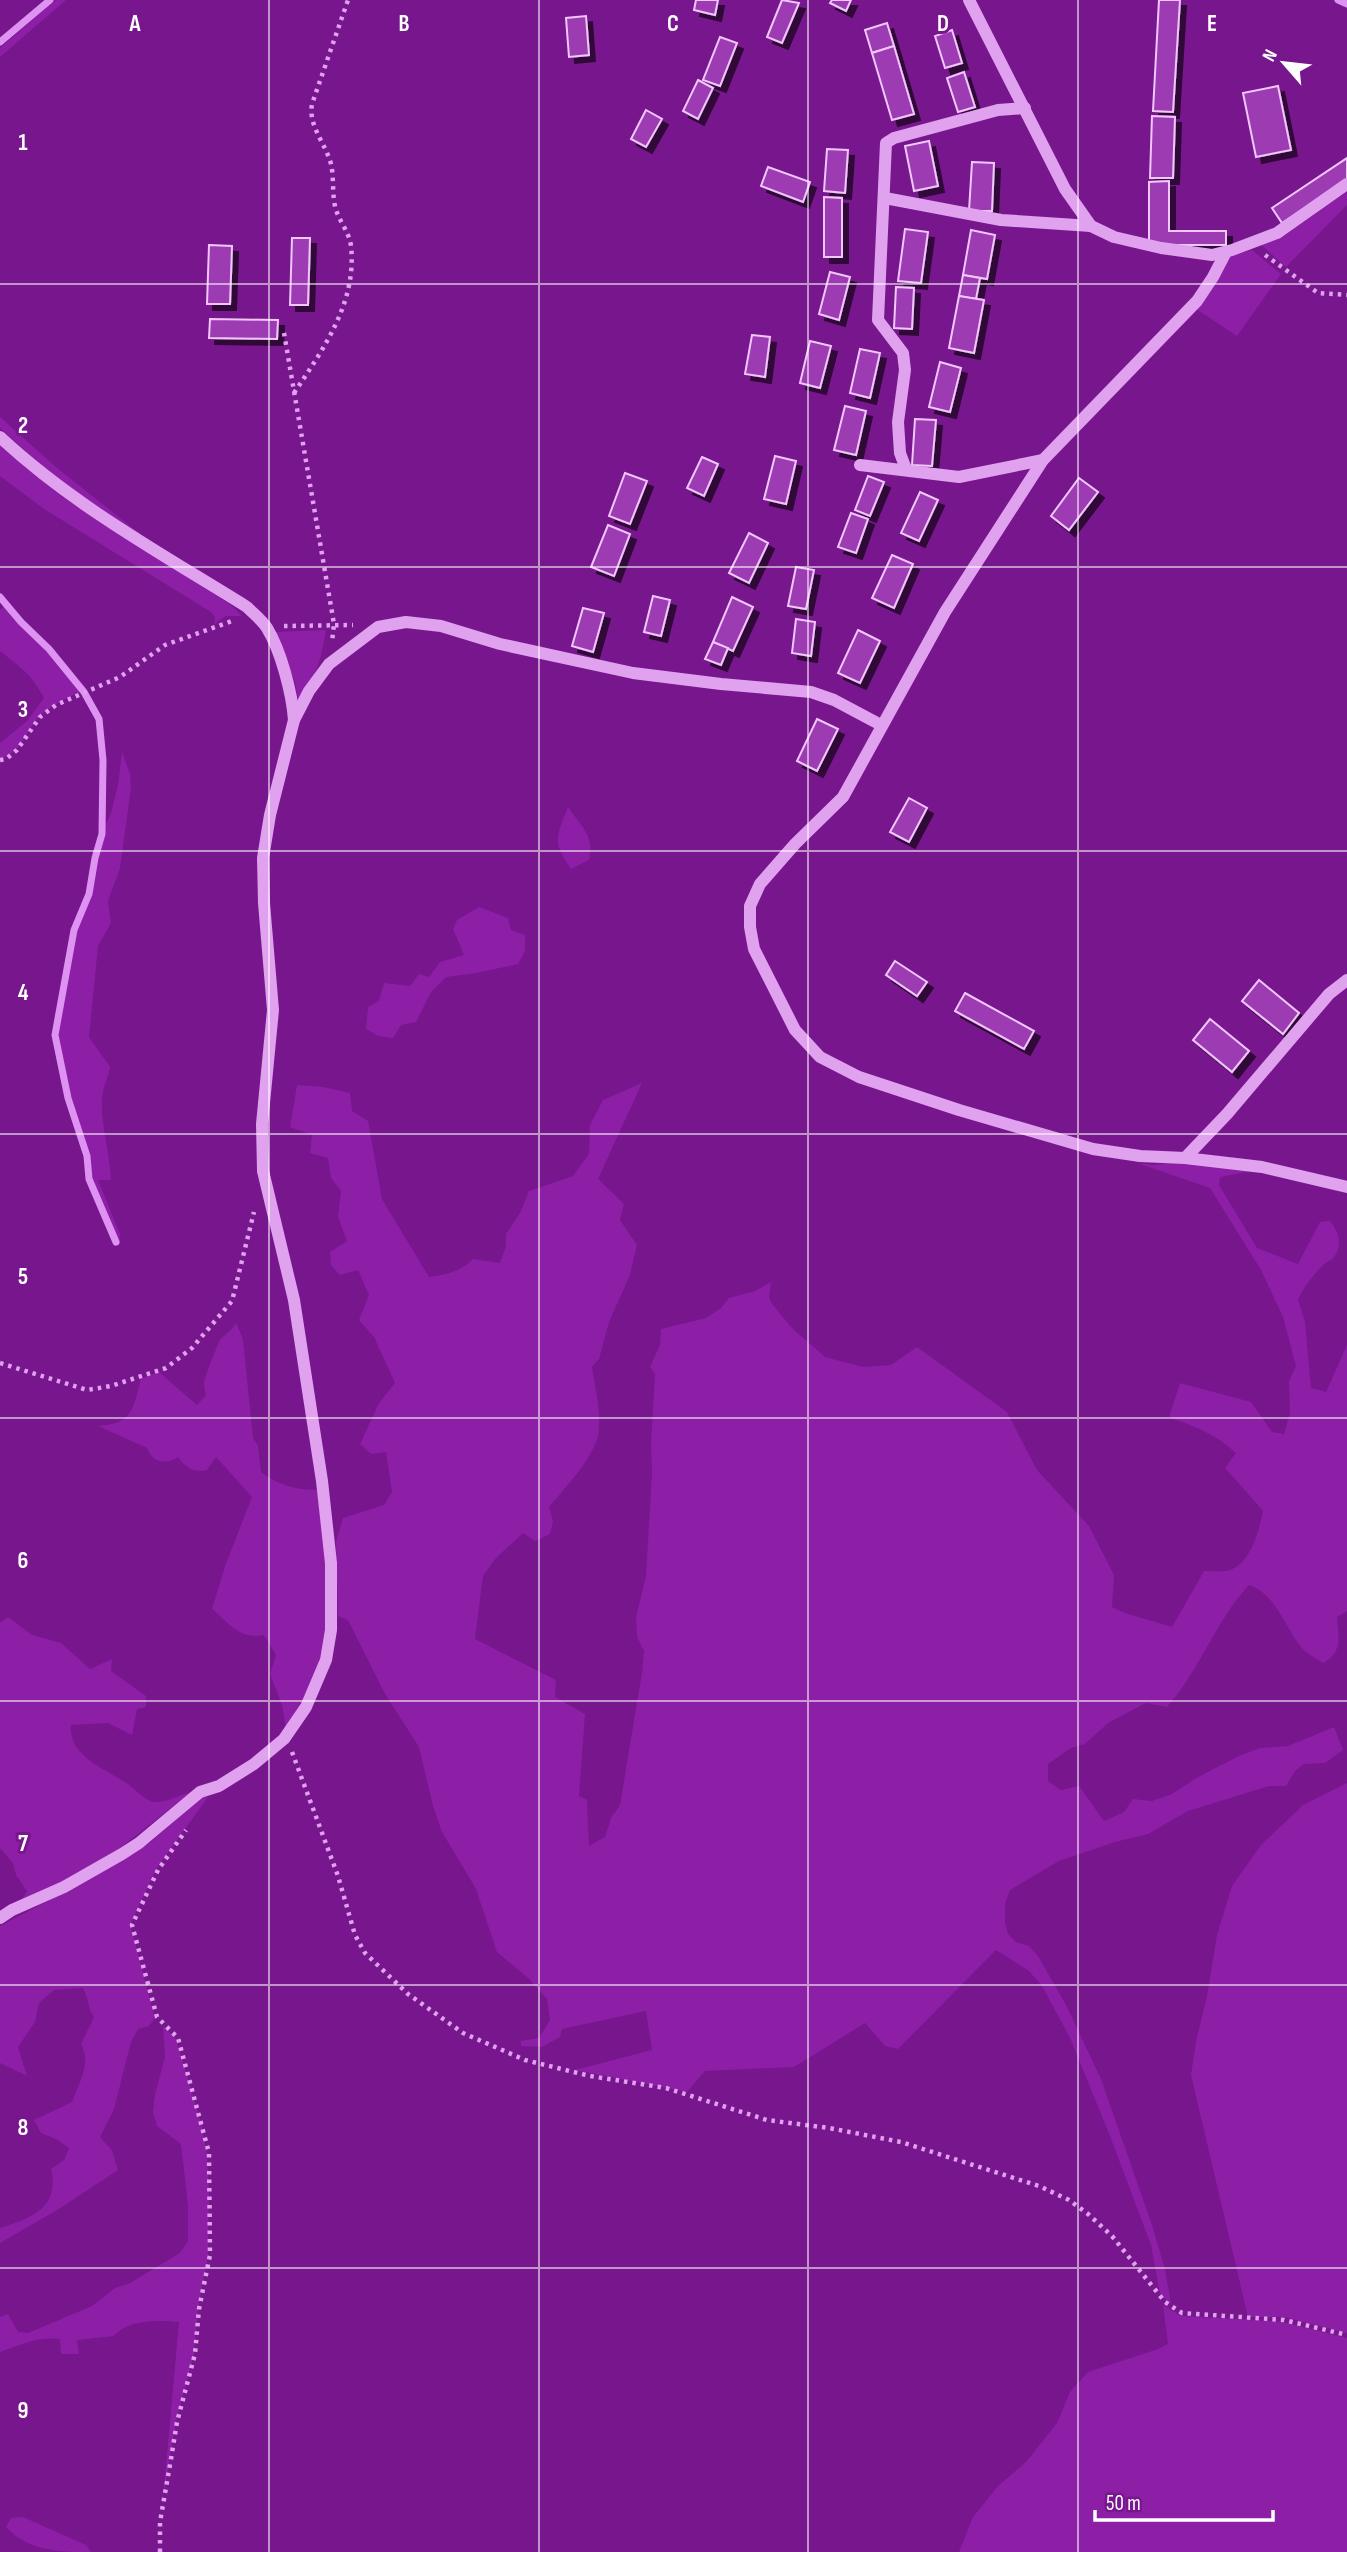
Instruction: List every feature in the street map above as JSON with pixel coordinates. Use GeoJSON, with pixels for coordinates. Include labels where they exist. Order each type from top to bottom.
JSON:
{"type":"FeatureCollection","features":[{"type":"Feature","properties":{"kind":"street"},"geometry":{"type":"LineString","coordinates":[[969,0],[1065,189],[1091,226]]}},
{"type":"Feature","properties":{"kind":"street"},"geometry":{"type":"LineString","coordinates":[[906,469],[900,453],[898,422],[905,370],[903,353],[878,320],[886,143],[894,138],[998,110],[1025,108]]}},
{"type":"Feature","properties":{"kind":"street"},"geometry":{"type":"LineString","coordinates":[[885,198],[1000,220],[1091,226],[1114,237],[1161,248],[1212,255],[1277,233],[1347,184]]}},
{"type":"Feature","properties":{"kind":"street"},"geometry":{"type":"LineString","coordinates":[[1226,252],[1196,301],[1043,460],[957,593],[843,797],[795,844],[760,884],[750,906],[750,928],[754,949],[795,1030],[820,1057],[859,1076],[947,1106],[1093,1149],[1262,1167],[1347,1187]]}},
{"type":"Feature","properties":{"kind":"street"},"geometry":{"type":"LineString","coordinates":[[0,437],[47,478],[94,513],[247,607],[266,627],[293,699],[294,720]]}},
{"type":"Feature","properties":{"kind":"street"},"geometry":{"type":"LineString","coordinates":[[860,465],[959,477],[1043,460]]}},
{"type":"Feature","properties":{"kind":"street"},"geometry":{"type":"LineString","coordinates":[[0,1918],[64,1887],[139,1843],[200,1792],[219,1786],[254,1764],[284,1739],[306,1707],[326,1660],[331,1619],[331,1563],[326,1515],[294,1300],[263,1171],[262,1124],[274,1010],[264,903],[263,858],[270,815],[294,720],[309,691],[329,664],[378,627],[406,622],[441,626],[500,644],[633,673],[811,692],[834,699],[881,725]]}},
{"type":"Feature","properties":{"kind":"street"},"geometry":{"type":"LineString","coordinates":[[1185,1158],[1227,1114],[1329,994],[1347,980]]}},
{"type":"Feature","properties":{"kind":"path"},"geometry":{"type":"LineString","coordinates":[[294,393],[345,306],[352,269],[351,243],[335,208],[330,159],[310,116],[348,0]]}},
{"type":"Feature","properties":{"kind":"path"},"geometry":{"type":"LineString","coordinates":[[1251,243],[1285,271],[1318,293],[1347,295]]}},
{"type":"Feature","properties":{"kind":"path"},"geometry":{"type":"LineString","coordinates":[[284,333],[334,624],[329,664]]}},
{"type":"Feature","properties":{"kind":"path"},"geometry":{"type":"LineString","coordinates":[[0,760],[6,759],[17,750],[40,716],[56,705],[120,677],[165,645],[212,630],[229,621],[247,619],[266,627],[334,624],[378,627]]}},
{"type":"Feature","properties":{"kind":"path"},"geometry":{"type":"LineString","coordinates":[[0,1363],[87,1390],[111,1386],[166,1368],[192,1348],[232,1301],[256,1205]]}},
{"type":"Feature","properties":{"kind":"path"},"geometry":{"type":"LineString","coordinates":[[284,1739],[294,1755],[338,1876],[355,1935],[365,1952],[408,1994],[463,2033],[525,2060],[590,2076],[666,2088],[767,2120],[829,2128],[901,2142],[1039,2186],[1069,2200],[1112,2235],[1165,2302],[1182,2314],[1284,2319],[1347,2335]]}},
{"type":"Feature","properties":{"kind":"path"},"geometry":{"type":"LineString","coordinates":[[160,2552],[160,2522],[177,2423],[195,2354],[199,2309],[210,2255],[209,2153],[178,2038],[157,2017],[132,1925],[158,1870],[188,1826]]}},
{"type":"Feature","properties":{"kind":"shaded area"},"geometry":{"type":"Polygon","coordinates":[[[56,0],[66,0],[0,57],[0,48],[56,0]]]}},
{"type":"Feature","properties":{"kind":"shaded area"},"geometry":{"type":"Polygon","coordinates":[[[1347,192],[1347,205],[1286,267],[1260,244],[1285,235],[1347,192]]]}},
{"type":"Feature","properties":{"kind":"shaded area"},"geometry":{"type":"Polygon","coordinates":[[[1252,250],[1281,274],[1237,336],[1196,309],[1230,256],[1252,250]]]}},
{"type":"Feature","properties":{"kind":"shaded area"},"geometry":{"type":"Polygon","coordinates":[[[0,417],[57,468],[159,549],[57,479],[0,428],[0,417]]]}},
{"type":"Feature","properties":{"kind":"shaded area"},"geometry":{"type":"Polygon","coordinates":[[[0,444],[61,496],[231,605],[242,616],[226,616],[214,624],[215,617],[211,612],[44,509],[0,476],[0,444]]]}},
{"type":"Feature","properties":{"kind":"shaded area"},"geometry":{"type":"Polygon","coordinates":[[[4,606],[47,650],[81,691],[46,710],[14,752],[0,758],[0,743],[27,721],[44,698],[30,676],[0,651],[0,610],[4,606]]]}},
{"type":"Feature","properties":{"kind":"shaded area"},"geometry":{"type":"Polygon","coordinates":[[[326,630],[317,668],[310,684],[298,700],[295,682],[274,632],[326,630]]]}},
{"type":"Feature","properties":{"kind":"shaded area"},"geometry":{"type":"Polygon","coordinates":[[[122,752],[130,774],[131,788],[120,868],[108,901],[111,923],[98,946],[89,1037],[110,1067],[103,1092],[102,1110],[111,1180],[98,1180],[120,1234],[119,1247],[91,1179],[88,1155],[70,1097],[57,1035],[76,931],[90,895],[104,828],[118,785],[122,752]]]}},
{"type":"Feature","properties":{"kind":"shaded area"},"geometry":{"type":"Polygon","coordinates":[[[568,807],[586,832],[590,844],[589,860],[571,869],[561,852],[558,839],[568,807]]]}},
{"type":"Feature","properties":{"kind":"shaded area"},"geometry":{"type":"Polygon","coordinates":[[[479,907],[508,918],[511,930],[525,935],[525,951],[518,964],[446,977],[431,992],[416,1022],[401,1025],[393,1038],[378,1036],[366,1029],[368,1007],[379,1001],[384,983],[410,986],[419,974],[429,977],[440,962],[464,955],[453,929],[457,920],[479,907]]]}},
{"type":"Feature","properties":{"kind":"shaded area"},"geometry":{"type":"Polygon","coordinates":[[[642,1083],[598,1179],[624,1204],[620,1220],[637,1245],[630,1275],[609,1322],[599,1359],[592,1367],[599,1414],[597,1439],[583,1466],[549,1507],[553,1521],[550,1534],[535,1541],[523,1533],[496,1558],[483,1576],[475,1639],[556,1680],[555,1697],[585,1714],[579,1796],[587,1800],[589,1846],[605,1837],[611,1818],[620,1805],[642,1673],[644,1651],[637,1637],[636,1617],[646,1576],[652,1473],[655,1374],[650,1367],[660,1345],[661,1329],[706,1318],[721,1308],[729,1298],[755,1291],[771,1282],[769,1297],[772,1304],[793,1329],[825,1357],[863,1367],[891,1365],[917,1347],[1007,1412],[1037,1470],[1089,1526],[1114,1575],[1112,1607],[1172,1627],[1204,1571],[1234,1568],[1247,1556],[1256,1538],[1263,1511],[1225,1468],[1236,1453],[1213,1436],[1169,1417],[1180,1383],[1251,1402],[1272,1432],[1284,1434],[1290,1413],[1289,1381],[1296,1366],[1283,1317],[1261,1270],[1210,1188],[1137,1163],[1153,1165],[1180,1162],[1258,1170],[1220,1177],[1219,1185],[1257,1248],[1298,1264],[1320,1222],[1330,1221],[1336,1230],[1339,1239],[1337,1252],[1314,1275],[1298,1299],[1305,1322],[1311,1388],[1326,1392],[1347,1345],[1347,1611],[1337,1617],[1339,1637],[1334,1654],[1323,1663],[1308,1654],[1295,1639],[1273,1603],[1258,1589],[1249,1585],[1226,1614],[1189,1678],[1167,1707],[1146,1703],[1108,1723],[1085,1744],[1071,1748],[1048,1764],[1048,1781],[1061,1790],[1079,1786],[1104,1821],[1124,1812],[1133,1799],[1152,1801],[1172,1794],[1198,1777],[1260,1748],[1288,1746],[1334,1727],[1343,1750],[1325,1763],[1304,1764],[1295,1771],[1286,1786],[1269,1786],[1188,1811],[1148,1834],[1059,1861],[1010,1890],[1005,1904],[1008,1934],[1016,1942],[1029,1946],[1038,1956],[1066,2005],[1101,2079],[1152,2225],[1165,2269],[1171,2304],[1160,2294],[1151,2245],[1070,2038],[1042,1986],[1029,1971],[996,1950],[898,2049],[885,2046],[865,2023],[794,2067],[705,2071],[687,2092],[575,2070],[652,2050],[646,2011],[562,2029],[560,2037],[542,2047],[521,2046],[521,2041],[539,2038],[550,2020],[547,1999],[528,1978],[497,1952],[476,1889],[442,1832],[419,1747],[385,1694],[348,1620],[338,1616],[336,1542],[343,1518],[384,1505],[392,1492],[386,1452],[371,1454],[360,1444],[379,1403],[395,1383],[374,1337],[359,1320],[369,1295],[358,1270],[340,1275],[331,1265],[330,1252],[347,1241],[338,1217],[341,1191],[331,1178],[328,1158],[310,1153],[312,1135],[290,1127],[297,1085],[350,1093],[352,1111],[368,1121],[382,1199],[429,1277],[458,1270],[473,1259],[500,1263],[506,1246],[506,1234],[520,1213],[529,1191],[573,1176],[589,1154],[590,1125],[603,1100],[642,1083]]]}},
{"type":"Feature","properties":{"kind":"shaded area"},"geometry":{"type":"Polygon","coordinates":[[[236,1323],[243,1339],[253,1438],[258,1446],[261,1472],[289,1486],[320,1490],[328,1582],[323,1652],[314,1679],[286,1729],[282,1705],[270,1674],[276,1655],[264,1635],[242,1633],[212,1609],[225,1566],[252,1497],[216,1457],[207,1470],[202,1471],[191,1469],[178,1457],[169,1461],[156,1460],[147,1448],[98,1426],[119,1422],[125,1418],[133,1407],[141,1379],[159,1372],[197,1405],[206,1395],[204,1381],[219,1343],[236,1323]]]}},
{"type":"Feature","properties":{"kind":"shaded area"},"geometry":{"type":"Polygon","coordinates":[[[8,1617],[32,1635],[61,1643],[90,1669],[112,1659],[111,1671],[146,1696],[146,1707],[137,1709],[132,1735],[108,1723],[71,1725],[72,1736],[82,1754],[150,1801],[163,1801],[191,1792],[110,1856],[20,1903],[27,1891],[16,1875],[13,1863],[0,1848],[0,1623],[8,1617]]]}},
{"type":"Feature","properties":{"kind":"shaded area"},"geometry":{"type":"Polygon","coordinates":[[[1347,1783],[1347,2333],[1284,2317],[1248,2317],[1191,2075],[1217,1935],[1232,1886],[1261,1845],[1303,1805],[1347,1783]]]}},
{"type":"Feature","properties":{"kind":"shaded area"},"geometry":{"type":"Polygon","coordinates":[[[202,1797],[208,1797],[156,1869],[130,1925],[155,2018],[149,2026],[138,2029],[131,2042],[114,2109],[100,2137],[112,2150],[118,2170],[59,2209],[0,2243],[0,2228],[32,2215],[47,2202],[51,2193],[51,2169],[64,2160],[69,2148],[41,2133],[34,2120],[72,2102],[85,2066],[81,2044],[94,2017],[83,1988],[54,1990],[39,2003],[35,2022],[18,2047],[27,2076],[0,2063],[0,1926],[151,1842],[202,1797]]]}},
{"type":"Feature","properties":{"kind":"shaded area"},"geometry":{"type":"Polygon","coordinates":[[[163,2026],[176,2039],[201,2123],[207,2154],[209,2189],[208,2255],[198,2309],[194,2354],[176,2422],[163,2499],[179,2322],[153,2321],[127,2326],[114,2336],[77,2340],[79,2354],[61,2354],[60,2339],[52,2338],[29,2342],[0,2352],[0,2317],[8,2314],[18,2332],[28,2333],[92,2306],[115,2288],[130,2283],[180,2253],[188,2241],[188,2206],[181,2144],[157,2126],[153,2112],[165,2057],[163,2026]]]}},
{"type":"Feature","properties":{"kind":"shaded area"},"geometry":{"type":"Polygon","coordinates":[[[1163,2305],[1181,2316],[1283,2322],[1347,2338],[1347,2552],[959,2552],[973,2517],[998,2486],[1026,2462],[1057,2423],[1070,2392],[1088,2372],[1168,2344],[1163,2305]]]}},
{"type":"Feature","properties":{"kind":"shaded area"},"geometry":{"type":"Polygon","coordinates":[[[23,2517],[86,2545],[91,2552],[57,2551],[25,2541],[6,2527],[11,2518],[23,2517]]]}},
{"type":"Feature","properties":{"kind":"building"},"geometry":{"type":"Polygon","coordinates":[[[696,0],[718,0],[715,15],[694,10],[696,0]]]}},
{"type":"Feature","properties":{"kind":"building"},"geometry":{"type":"Polygon","coordinates":[[[782,0],[799,3],[782,43],[767,37],[782,0]]]}},
{"type":"Feature","properties":{"kind":"building"},"geometry":{"type":"Polygon","coordinates":[[[832,0],[851,0],[846,11],[830,3],[832,0]]]}},
{"type":"Feature","properties":{"kind":"building"},"geometry":{"type":"Polygon","coordinates":[[[1159,0],[1180,0],[1173,112],[1153,111],[1159,0]]]}},
{"type":"Feature","properties":{"kind":"building"},"geometry":{"type":"Polygon","coordinates":[[[586,16],[589,55],[569,57],[566,18],[586,16]]]}},
{"type":"Feature","properties":{"kind":"building"},"geometry":{"type":"Polygon","coordinates":[[[887,23],[894,46],[872,53],[865,30],[887,23]]]}},
{"type":"Feature","properties":{"kind":"building"},"geometry":{"type":"Polygon","coordinates":[[[952,30],[962,63],[945,68],[935,36],[952,30]]]}},
{"type":"Feature","properties":{"kind":"building"},"geometry":{"type":"Polygon","coordinates":[[[720,37],[737,43],[720,86],[703,80],[720,37]]]}},
{"type":"Feature","properties":{"kind":"building"},"geometry":{"type":"Polygon","coordinates":[[[894,46],[914,114],[892,120],[872,53],[894,46]]]}},
{"type":"Feature","properties":{"kind":"building"},"geometry":{"type":"Polygon","coordinates":[[[964,72],[975,107],[958,112],[947,78],[964,72]]]}},
{"type":"Feature","properties":{"kind":"building"},"geometry":{"type":"Polygon","coordinates":[[[698,80],[713,88],[698,119],[683,111],[698,80]]]}},
{"type":"Feature","properties":{"kind":"building"},"geometry":{"type":"Polygon","coordinates":[[[1278,86],[1291,150],[1256,157],[1243,93],[1278,86]]]}},
{"type":"Feature","properties":{"kind":"building"},"geometry":{"type":"Polygon","coordinates":[[[646,110],[662,119],[646,147],[631,139],[646,110]]]}},
{"type":"Feature","properties":{"kind":"building"},"geometry":{"type":"Polygon","coordinates":[[[1152,116],[1175,117],[1173,178],[1150,178],[1152,116]]]}},
{"type":"Feature","properties":{"kind":"building"},"geometry":{"type":"Polygon","coordinates":[[[929,141],[938,186],[914,191],[905,146],[929,141]]]}},
{"type":"Feature","properties":{"kind":"building"},"geometry":{"type":"Polygon","coordinates":[[[827,149],[848,150],[845,193],[824,191],[827,149]]]}},
{"type":"Feature","properties":{"kind":"building"},"geometry":{"type":"Polygon","coordinates":[[[1347,158],[1347,180],[1282,223],[1272,208],[1347,158]]]}},
{"type":"Feature","properties":{"kind":"building"},"geometry":{"type":"Polygon","coordinates":[[[972,162],[994,163],[992,211],[969,211],[972,162]]]}},
{"type":"Feature","properties":{"kind":"building"},"geometry":{"type":"Polygon","coordinates":[[[768,167],[810,182],[803,202],[761,186],[768,167]]]}},
{"type":"Feature","properties":{"kind":"building"},"geometry":{"type":"Polygon","coordinates":[[[1169,181],[1169,231],[1226,231],[1226,245],[1149,245],[1149,182],[1169,181]]]}},
{"type":"Feature","properties":{"kind":"building"},"geometry":{"type":"Polygon","coordinates":[[[824,197],[842,198],[842,257],[824,257],[824,197]]]}},
{"type":"Feature","properties":{"kind":"building"},"geometry":{"type":"Polygon","coordinates":[[[905,229],[928,232],[921,283],[898,281],[905,229]]]}},
{"type":"Feature","properties":{"kind":"building"},"geometry":{"type":"Polygon","coordinates":[[[971,230],[995,235],[987,279],[963,275],[971,230]]]}},
{"type":"Feature","properties":{"kind":"building"},"geometry":{"type":"Polygon","coordinates":[[[292,238],[310,238],[308,305],[290,305],[292,238]]]}},
{"type":"Feature","properties":{"kind":"building"},"geometry":{"type":"Polygon","coordinates":[[[209,245],[232,246],[230,304],[207,304],[209,245]]]}},
{"type":"Feature","properties":{"kind":"building"},"geometry":{"type":"Polygon","coordinates":[[[830,272],[850,277],[839,320],[819,314],[830,272]]]}},
{"type":"Feature","properties":{"kind":"building"},"geometry":{"type":"Polygon","coordinates":[[[963,275],[980,278],[976,299],[959,296],[963,275]]]}},
{"type":"Feature","properties":{"kind":"building"},"geometry":{"type":"Polygon","coordinates":[[[896,287],[914,288],[912,329],[894,328],[896,287]]]}},
{"type":"Feature","properties":{"kind":"building"},"geometry":{"type":"Polygon","coordinates":[[[959,296],[984,300],[974,353],[949,348],[959,296]]]}},
{"type":"Feature","properties":{"kind":"building"},"geometry":{"type":"Polygon","coordinates":[[[210,319],[278,320],[277,339],[209,338],[210,319]]]}},
{"type":"Feature","properties":{"kind":"building"},"geometry":{"type":"Polygon","coordinates":[[[752,335],[770,337],[765,377],[745,374],[752,335]]]}},
{"type":"Feature","properties":{"kind":"building"},"geometry":{"type":"Polygon","coordinates":[[[810,341],[831,346],[820,388],[800,383],[810,341]]]}},
{"type":"Feature","properties":{"kind":"building"},"geometry":{"type":"Polygon","coordinates":[[[860,349],[880,353],[870,398],[850,393],[860,349]]]}},
{"type":"Feature","properties":{"kind":"building"},"geometry":{"type":"Polygon","coordinates":[[[940,362],[961,368],[950,412],[929,407],[940,362]]]}},
{"type":"Feature","properties":{"kind":"building"},"geometry":{"type":"Polygon","coordinates":[[[845,406],[866,411],[856,455],[834,450],[845,406]]]}},
{"type":"Feature","properties":{"kind":"building"},"geometry":{"type":"Polygon","coordinates":[[[915,419],[936,420],[932,466],[912,465],[915,419]]]}},
{"type":"Feature","properties":{"kind":"building"},"geometry":{"type":"Polygon","coordinates":[[[775,456],[796,461],[786,504],[764,499],[775,456]]]}},
{"type":"Feature","properties":{"kind":"building"},"geometry":{"type":"Polygon","coordinates":[[[702,457],[718,464],[704,496],[687,488],[702,457]]]}},
{"type":"Feature","properties":{"kind":"building"},"geometry":{"type":"Polygon","coordinates":[[[625,473],[647,481],[630,524],[609,516],[625,473]]]}},
{"type":"Feature","properties":{"kind":"building"},"geometry":{"type":"Polygon","coordinates":[[[868,476],[884,482],[870,516],[855,510],[868,476]]]}},
{"type":"Feature","properties":{"kind":"building"},"geometry":{"type":"Polygon","coordinates":[[[1079,478],[1098,492],[1069,530],[1051,516],[1079,478]]]}},
{"type":"Feature","properties":{"kind":"building"},"geometry":{"type":"Polygon","coordinates":[[[920,492],[938,500],[919,541],[901,533],[920,492]]]}},
{"type":"Feature","properties":{"kind":"building"},"geometry":{"type":"Polygon","coordinates":[[[851,513],[868,519],[856,553],[838,547],[851,513]]]}},
{"type":"Feature","properties":{"kind":"building"},"geometry":{"type":"Polygon","coordinates":[[[608,525],[630,534],[614,576],[591,567],[608,525]]]}},
{"type":"Feature","properties":{"kind":"building"},"geometry":{"type":"Polygon","coordinates":[[[749,533],[768,543],[749,583],[729,573],[749,533]]]}},
{"type":"Feature","properties":{"kind":"building"},"geometry":{"type":"Polygon","coordinates":[[[892,555],[913,564],[894,608],[872,598],[892,555]]]}},
{"type":"Feature","properties":{"kind":"building"},"geometry":{"type":"Polygon","coordinates":[[[796,567],[814,570],[806,609],[788,606],[796,567]]]}},
{"type":"Feature","properties":{"kind":"building"},"geometry":{"type":"Polygon","coordinates":[[[653,596],[670,600],[661,636],[644,632],[653,596]]]}},
{"type":"Feature","properties":{"kind":"building"},"geometry":{"type":"Polygon","coordinates":[[[732,597],[753,607],[733,651],[713,642],[732,597]]]}},
{"type":"Feature","properties":{"kind":"building"},"geometry":{"type":"Polygon","coordinates":[[[583,608],[604,613],[593,652],[572,646],[583,608]]]}},
{"type":"Feature","properties":{"kind":"building"},"geometry":{"type":"Polygon","coordinates":[[[796,619],[815,622],[811,656],[792,653],[796,619]]]}},
{"type":"Feature","properties":{"kind":"building"},"geometry":{"type":"Polygon","coordinates":[[[858,630],[880,641],[860,683],[838,673],[858,630]]]}},
{"type":"Feature","properties":{"kind":"building"},"geometry":{"type":"Polygon","coordinates":[[[713,642],[728,648],[721,665],[705,659],[713,642]]]}},
{"type":"Feature","properties":{"kind":"building"},"geometry":{"type":"Polygon","coordinates":[[[817,719],[838,729],[817,771],[797,761],[817,719]]]}},
{"type":"Feature","properties":{"kind":"building"},"geometry":{"type":"Polygon","coordinates":[[[909,798],[927,808],[909,842],[890,832],[909,798]]]}},
{"type":"Feature","properties":{"kind":"building"},"geometry":{"type":"Polygon","coordinates":[[[895,961],[927,982],[917,996],[886,975],[895,961]]]}},
{"type":"Feature","properties":{"kind":"building"},"geometry":{"type":"Polygon","coordinates":[[[1259,980],[1299,1013],[1283,1034],[1242,1001],[1259,980]]]}},
{"type":"Feature","properties":{"kind":"building"},"geometry":{"type":"Polygon","coordinates":[[[965,993],[1034,1031],[1024,1049],[955,1011],[965,993]]]}},
{"type":"Feature","properties":{"kind":"building"},"geometry":{"type":"Polygon","coordinates":[[[1210,1019],[1249,1051],[1232,1072],[1193,1040],[1210,1019]]]}},
{"type":"Feature","properties":{"kind":"waterway"},"geometry":{"type":"LineString","coordinates":[[0,42],[50,0]]}},
{"type":"Feature","properties":{"kind":"waterway"},"geometry":{"type":"LineString","coordinates":[[1338,0],[1347,4]]}},
{"type":"Feature","properties":{"kind":"waterway"},"geometry":{"type":"LineString","coordinates":[[0,597],[49,649],[84,692],[99,719],[103,760],[102,834],[89,894],[74,930],[55,1035],[68,1098],[87,1156],[89,1179],[116,1242]]}}]}
